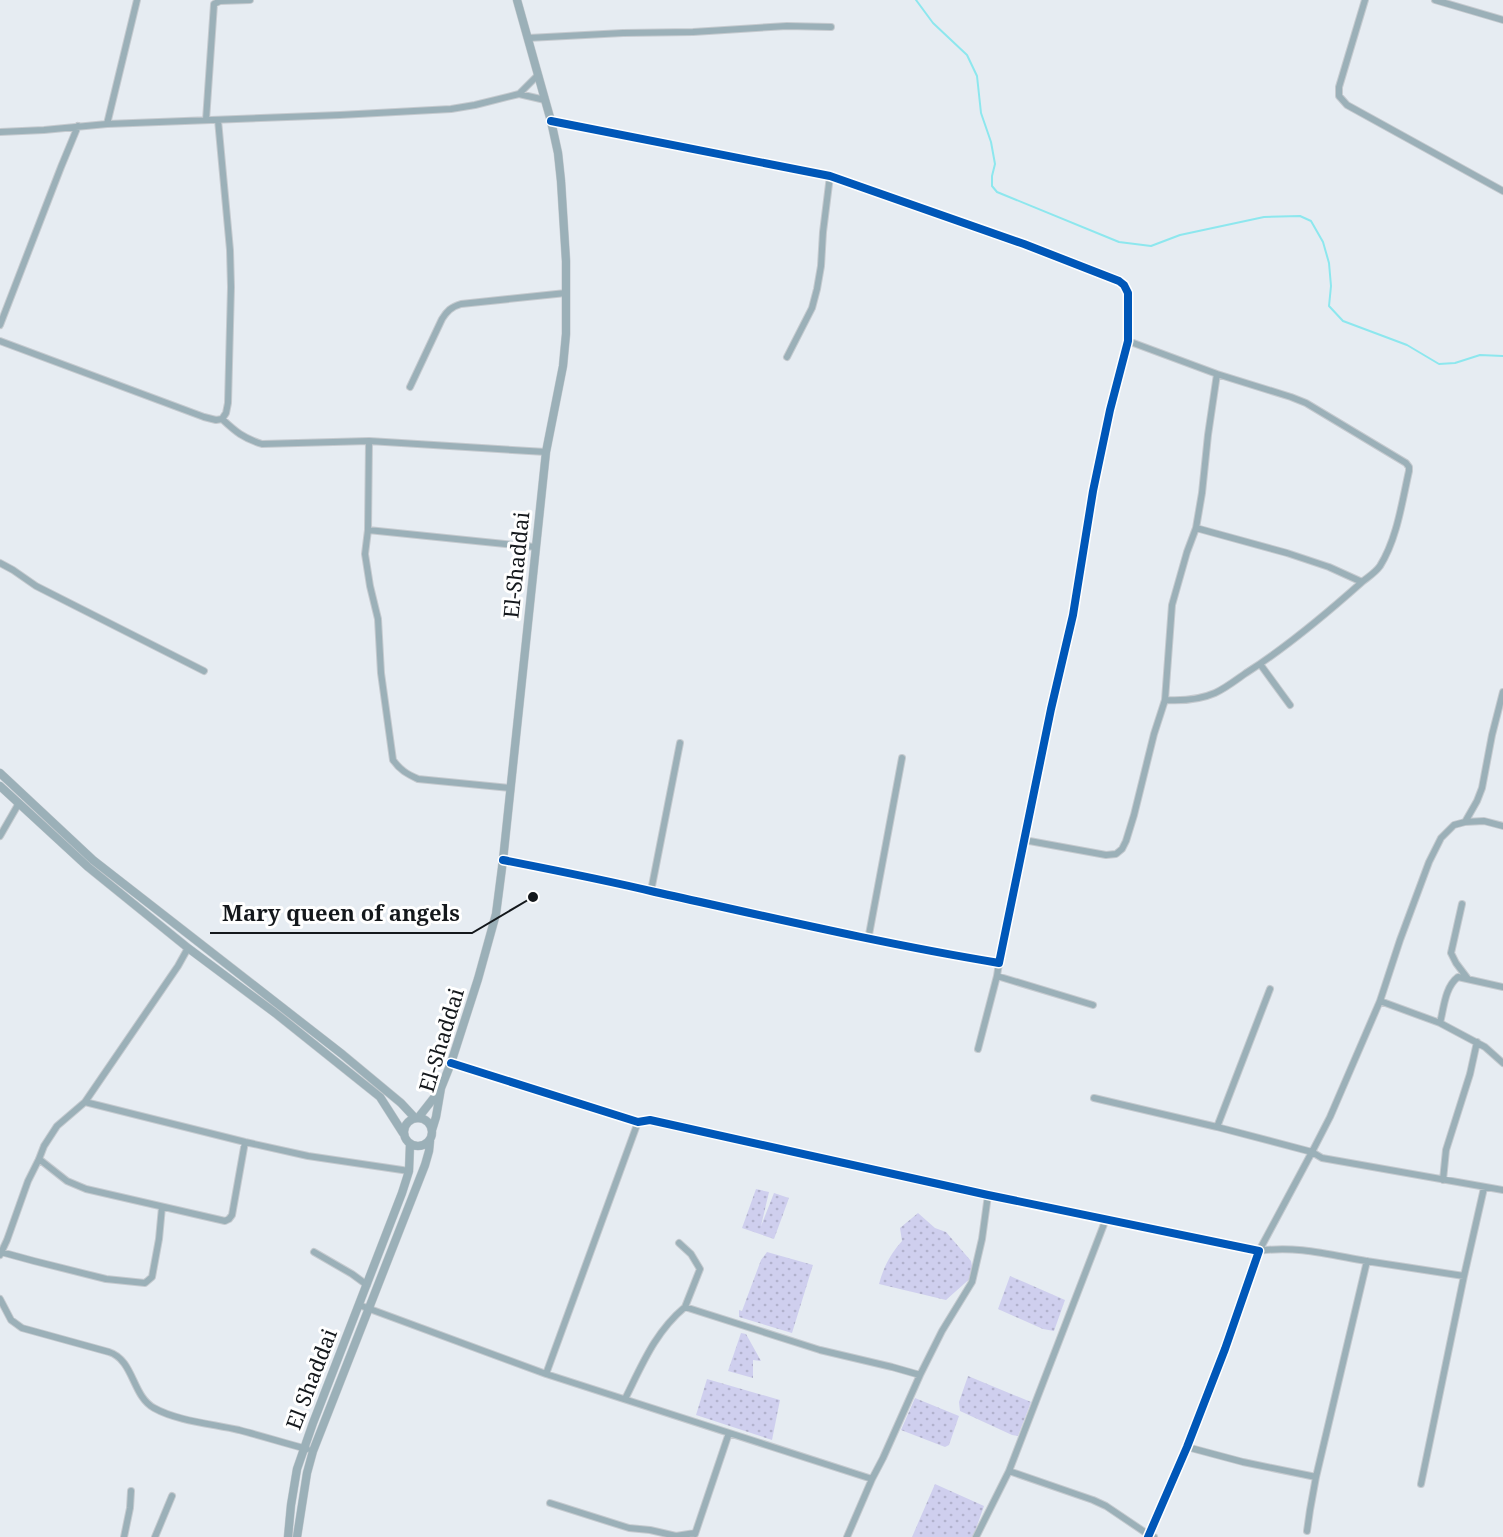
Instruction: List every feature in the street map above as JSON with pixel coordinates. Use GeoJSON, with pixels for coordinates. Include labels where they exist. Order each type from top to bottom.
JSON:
{"type":"FeatureCollection","features":[{"type":"Feature","properties":{"kind":"street"},"geometry":{"type":"LineString","coordinates":[[107,124],[138,0]]}},
{"type":"Feature","properties":{"kind":"street"},"geometry":{"type":"LineString","coordinates":[[206,120],[214,4],[220,1],[250,0]]}},
{"type":"Feature","properties":{"kind":"street","name":"El-Shaddai"},"geometry":{"type":"LineString","coordinates":[[432,1130],[441,1088],[478,979],[496,914],[546,452],[563,366],[566,334],[566,261],[558,153],[518,0]]}},
{"type":"Feature","properties":{"kind":"street"},"geometry":{"type":"LineString","coordinates":[[1365,0],[1339,87],[1339,96],[1347,105],[1503,191]]}},
{"type":"Feature","properties":{"kind":"street"},"geometry":{"type":"LineString","coordinates":[[1435,0],[1503,20]]}},
{"type":"Feature","properties":{"kind":"street"},"geometry":{"type":"LineString","coordinates":[[528,38],[787,26],[831,27]]}},
{"type":"Feature","properties":{"kind":"street"},"geometry":{"type":"LineString","coordinates":[[519,94],[538,75]]}},
{"type":"Feature","properties":{"kind":"street"},"geometry":{"type":"LineString","coordinates":[[0,132],[107,124],[451,109],[519,94],[545,100]]}},
{"type":"Feature","properties":{"kind":"street"},"geometry":{"type":"LineString","coordinates":[[0,341],[204,417],[222,419],[228,403],[231,287],[230,250],[218,120]]}},
{"type":"Feature","properties":{"kind":"street"},"geometry":{"type":"LineString","coordinates":[[551,121],[830,176],[1024,244],[1119,281],[1128,293],[1128,341],[1107,422],[1093,490],[1073,615],[997,976],[978,1049]]}},
{"type":"Feature","properties":{"kind":"street"},"geometry":{"type":"LineString","coordinates":[[0,325],[78,126]]}},
{"type":"Feature","properties":{"kind":"street"},"geometry":{"type":"LineString","coordinates":[[787,357],[815,298],[821,266],[830,176]]}},
{"type":"Feature","properties":{"kind":"street"},"geometry":{"type":"LineString","coordinates":[[410,387],[442,319],[453,307],[461,304],[566,293]]}},
{"type":"Feature","properties":{"kind":"street"},"geometry":{"type":"LineString","coordinates":[[1128,341],[1217,374],[1306,403],[1406,463],[1409,467],[1396,527],[1378,568],[1320,619],[1260,664],[1214,693],[1186,701],[1165,700]]}},
{"type":"Feature","properties":{"kind":"street"},"geometry":{"type":"LineString","coordinates":[[1024,840],[1106,855],[1116,854],[1126,841],[1165,700],[1172,605],[1196,528],[1217,374]]}},
{"type":"Feature","properties":{"kind":"street"},"geometry":{"type":"LineString","coordinates":[[222,419],[238,435],[262,444],[369,441],[546,452]]}},
{"type":"Feature","properties":{"kind":"street"},"geometry":{"type":"LineString","coordinates":[[369,441],[368,530],[365,554],[378,619],[381,673],[393,760],[406,774],[418,778],[510,788]]}},
{"type":"Feature","properties":{"kind":"street"},"geometry":{"type":"LineString","coordinates":[[1196,528],[1287,553],[1329,567],[1362,582]]}},
{"type":"Feature","properties":{"kind":"street"},"geometry":{"type":"LineString","coordinates":[[368,530],[535,547]]}},
{"type":"Feature","properties":{"kind":"street"},"geometry":{"type":"LineString","coordinates":[[0,563],[36,586],[204,671]]}},
{"type":"Feature","properties":{"kind":"street"},"geometry":{"type":"LineString","coordinates":[[1260,664],[1290,705]]}},
{"type":"Feature","properties":{"kind":"street"},"geometry":{"type":"LineString","coordinates":[[1465,822],[1482,788],[1503,692]]}},
{"type":"Feature","properties":{"kind":"street"},"geometry":{"type":"LineString","coordinates":[[651,891],[680,743]]}},
{"type":"Feature","properties":{"kind":"street"},"geometry":{"type":"LineString","coordinates":[[868,939],[902,758]]}},
{"type":"Feature","properties":{"kind":"street"},"geometry":{"type":"LineString","coordinates":[[0,773],[90,864],[342,1054],[417,1118],[427,1121],[432,1130],[425,1165],[313,1451],[307,1473],[297,1537]]}},
{"type":"Feature","properties":{"kind":"street"},"geometry":{"type":"LineString","coordinates":[[0,786],[188,948],[275,1013],[380,1097],[404,1133]]}},
{"type":"Feature","properties":{"kind":"street"},"geometry":{"type":"LineString","coordinates":[[0,836],[19,803]]}},
{"type":"Feature","properties":{"kind":"street"},"geometry":{"type":"LineString","coordinates":[[1009,1471],[1093,1500],[1106,1506],[1150,1536],[1225,1348],[1259,1251],[1330,1117],[1380,1001],[1429,862],[1441,838],[1454,825],[1484,821],[1503,826]]}},
{"type":"Feature","properties":{"kind":"street"},"geometry":{"type":"LineString","coordinates":[[503,860],[929,952],[999,963]]}},
{"type":"Feature","properties":{"kind":"street"},"geometry":{"type":"LineString","coordinates":[[1462,903],[1451,953],[1468,979]]}},
{"type":"Feature","properties":{"kind":"street"},"geometry":{"type":"LineString","coordinates":[[162,1207],[152,1277],[145,1283],[106,1279],[0,1253],[44,1146],[57,1126],[85,1102],[188,948]]}},
{"type":"Feature","properties":{"kind":"street"},"geometry":{"type":"LineString","coordinates":[[997,976],[1093,1005]]}},
{"type":"Feature","properties":{"kind":"street"},"geometry":{"type":"LineString","coordinates":[[1440,1023],[1448,989],[1458,977],[1503,987]]}},
{"type":"Feature","properties":{"kind":"street"},"geometry":{"type":"LineString","coordinates":[[1217,1127],[1270,989]]}},
{"type":"Feature","properties":{"kind":"street"},"geometry":{"type":"LineString","coordinates":[[1380,1001],[1440,1023],[1485,1047],[1503,1064]]}},
{"type":"Feature","properties":{"kind":"street"},"geometry":{"type":"LineString","coordinates":[[275,1013],[280,1006]]}},
{"type":"Feature","properties":{"kind":"street"},"geometry":{"type":"LineString","coordinates":[[1443,1180],[1446,1150],[1470,1074],[1477,1042]]}},
{"type":"Feature","properties":{"kind":"street"},"geometry":{"type":"LineString","coordinates":[[451,1064],[638,1122],[650,1120],[988,1195],[1259,1251],[1275,1248],[1302,1249],[1464,1276]]}},
{"type":"Feature","properties":{"kind":"street"},"geometry":{"type":"LineString","coordinates":[[430,1141],[418,1147],[410,1144],[404,1138],[405,1125],[417,1118],[441,1088]]}},
{"type":"Feature","properties":{"kind":"street"},"geometry":{"type":"LineString","coordinates":[[1094,1098],[1217,1127],[1312,1152],[1322,1158],[1503,1190]]}},
{"type":"Feature","properties":{"kind":"street"},"geometry":{"type":"LineString","coordinates":[[85,1102],[245,1143],[308,1156],[409,1172]]}},
{"type":"Feature","properties":{"kind":"street"},"geometry":{"type":"LineString","coordinates":[[546,1374],[638,1122]]}},
{"type":"Feature","properties":{"kind":"street"},"geometry":{"type":"LineString","coordinates":[[39,1159],[67,1181],[86,1189],[225,1221],[232,1215],[245,1143]]}},
{"type":"Feature","properties":{"kind":"street","name":"El Shaddai"},"geometry":{"type":"LineString","coordinates":[[288,1537],[297,1469],[409,1172],[410,1144]]}},
{"type":"Feature","properties":{"kind":"street"},"geometry":{"type":"LineString","coordinates":[[1421,1484],[1484,1188]]}},
{"type":"Feature","properties":{"kind":"street"},"geometry":{"type":"LineString","coordinates":[[847,1537],[920,1375],[942,1331],[972,1282],[982,1239],[988,1195]]}},
{"type":"Feature","properties":{"kind":"street"},"geometry":{"type":"LineString","coordinates":[[976,1537],[1009,1471],[1106,1219]]}},
{"type":"Feature","properties":{"kind":"street"},"geometry":{"type":"LineString","coordinates":[[625,1399],[652,1345],[673,1317],[686,1307],[700,1269],[691,1254],[679,1243]]}},
{"type":"Feature","properties":{"kind":"street"},"geometry":{"type":"LineString","coordinates":[[314,1252],[367,1285]]}},
{"type":"Feature","properties":{"kind":"street"},"geometry":{"type":"LineString","coordinates":[[1307,1531],[1316,1477],[1368,1261]]}},
{"type":"Feature","properties":{"kind":"street"},"geometry":{"type":"LineString","coordinates":[[0,1299],[11,1320],[22,1328],[118,1356],[124,1362],[144,1401],[153,1408],[313,1451]]}},
{"type":"Feature","properties":{"kind":"street"},"geometry":{"type":"LineString","coordinates":[[359,1305],[546,1374],[872,1479]]}},
{"type":"Feature","properties":{"kind":"street"},"geometry":{"type":"LineString","coordinates":[[686,1307],[820,1350],[892,1366],[920,1375]]}},
{"type":"Feature","properties":{"kind":"street"},"geometry":{"type":"LineString","coordinates":[[550,1503],[629,1528],[676,1536],[695,1535],[729,1433]]}},
{"type":"Feature","properties":{"kind":"street"},"geometry":{"type":"LineString","coordinates":[[1187,1447],[1243,1462],[1316,1477]]}},
{"type":"Feature","properties":{"kind":"street"},"geometry":{"type":"LineString","coordinates":[[124,1537],[131,1491]]}},
{"type":"Feature","properties":{"kind":"street"},"geometry":{"type":"LineString","coordinates":[[155,1537],[172,1496]]}},
{"type":"Feature","properties":{"kind":"shaded area"},"geometry":{"type":"Polygon","coordinates":[[[756,1189],[769,1192],[761,1226],[774,1193],[789,1198],[774,1239],[742,1228],[756,1189]]]}},
{"type":"Feature","properties":{"kind":"shaded area"},"geometry":{"type":"Polygon","coordinates":[[[918,1213],[935,1228],[946,1232],[971,1261],[974,1275],[946,1300],[879,1284],[888,1261],[902,1241],[900,1228],[918,1213]]]}},
{"type":"Feature","properties":{"kind":"shaded area"},"geometry":{"type":"Polygon","coordinates":[[[767,1252],[813,1265],[792,1333],[739,1317],[739,1310],[742,1311],[761,1260],[767,1252]]]}},
{"type":"Feature","properties":{"kind":"shaded area"},"geometry":{"type":"Polygon","coordinates":[[[1010,1276],[1065,1300],[1054,1331],[1043,1329],[998,1309],[1010,1276]]]}},
{"type":"Feature","properties":{"kind":"shaded area"},"geometry":{"type":"Polygon","coordinates":[[[741,1333],[746,1334],[761,1361],[753,1360],[753,1378],[728,1371],[741,1333]]]}},
{"type":"Feature","properties":{"kind":"shaded area"},"geometry":{"type":"Polygon","coordinates":[[[968,1376],[1031,1402],[1018,1436],[960,1411],[959,1402],[968,1376]]]}},
{"type":"Feature","properties":{"kind":"shaded area"},"geometry":{"type":"Polygon","coordinates":[[[707,1379],[780,1400],[772,1440],[696,1415],[707,1379]]]}},
{"type":"Feature","properties":{"kind":"shaded area"},"geometry":{"type":"Polygon","coordinates":[[[915,1398],[959,1416],[949,1445],[945,1447],[901,1430],[915,1398]]]}},
{"type":"Feature","properties":{"kind":"shaded area"},"geometry":{"type":"Polygon","coordinates":[[[935,1484],[984,1506],[973,1537],[912,1537],[935,1484]]]}},
{"type":"Feature","properties":{"kind":"waterway"},"geometry":{"type":"LineString","coordinates":[[916,0],[933,23],[967,55],[977,76],[981,113],[991,142],[995,164],[992,186],[997,192],[1119,242],[1151,246],[1180,235],[1264,217],[1300,216],[1311,221],[1323,242],[1329,263],[1331,286],[1329,306],[1343,321],[1407,345],[1439,364],[1455,363],[1480,355],[1503,356]]}},
{"type":"Feature","properties":{"kind":"cycle path"},"geometry":{"type":"LineString","coordinates":[[503,860],[869,939],[999,963],[1051,709],[1073,615],[1093,491],[1110,410],[1128,341],[1128,293],[1124,285],[1119,281],[1024,244],[830,176],[551,121]]}},
{"type":"Feature","properties":{"kind":"cycle path"},"geometry":{"type":"LineString","coordinates":[[451,1063],[638,1122],[650,1120],[988,1195],[1259,1251],[1225,1349],[1187,1447],[1148,1537]]}},
{"type":"Feature","properties":{"kind":"place","name":"Mary queen of angels"},"geometry":{"type":"Point","coordinates":[533,897]}}]}
